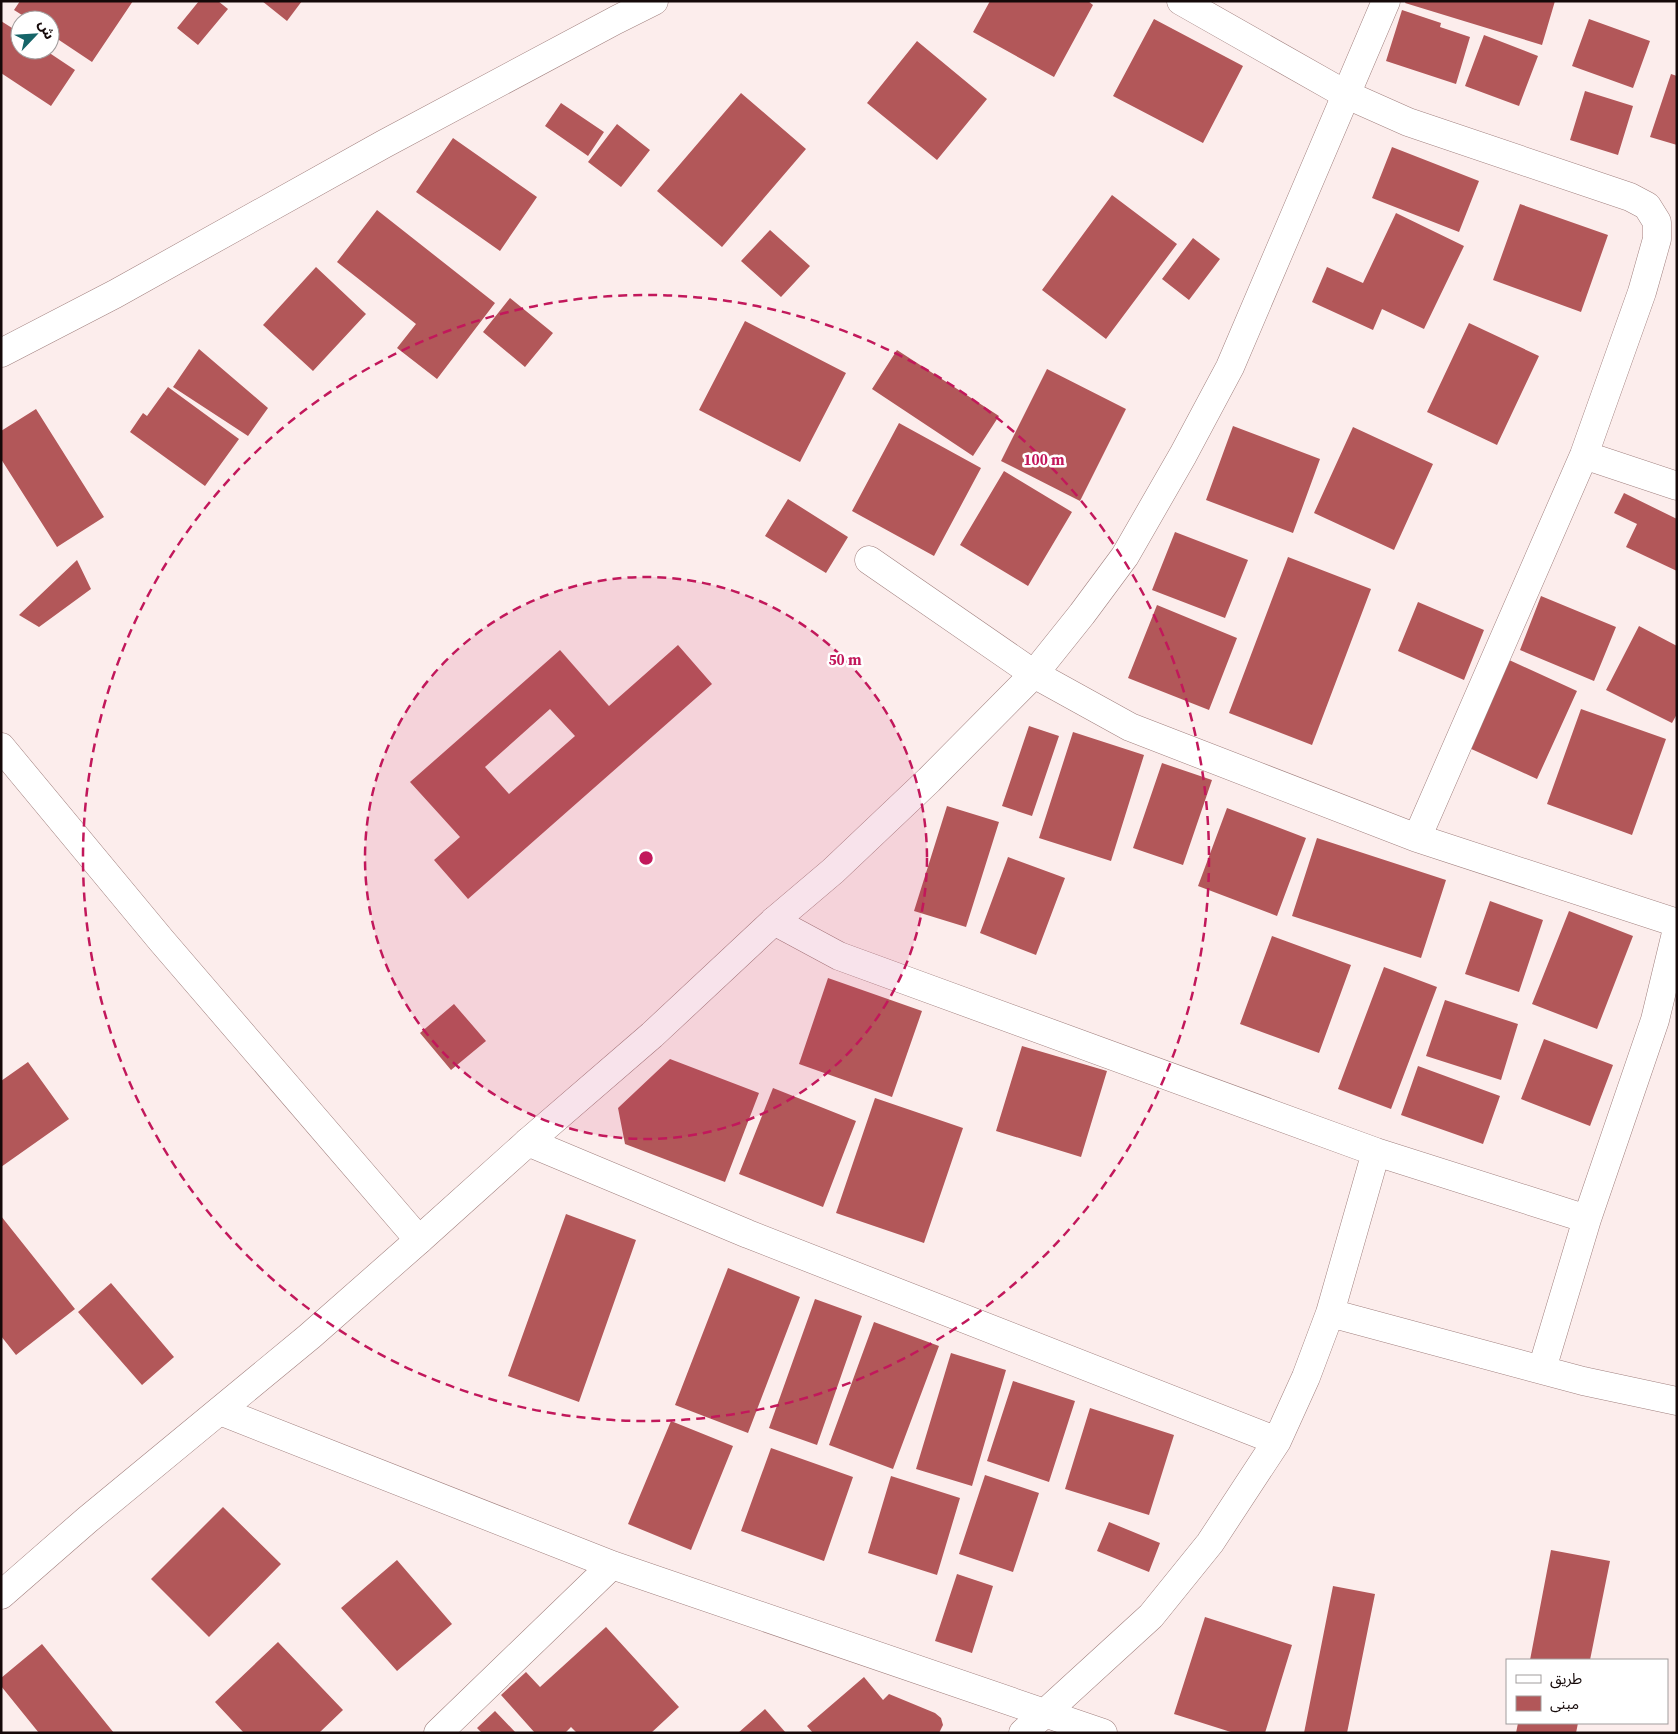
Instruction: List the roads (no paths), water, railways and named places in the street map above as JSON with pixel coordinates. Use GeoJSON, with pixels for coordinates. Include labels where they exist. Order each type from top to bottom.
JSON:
{"type":"FeatureCollection","features":[{"type":"Feature","properties":{"kind":"street"},"geometry":{"type":"LineString","coordinates":[[1,353],[115,294],[384,144],[654,1]]}},
{"type":"Feature","properties":{"kind":"street"},"geometry":{"type":"LineString","coordinates":[[1181,1],[1345,94],[1408,122],[1630,197],[1647,206],[1657,222],[1658,239],[1642,292],[1584,455],[1417,838]]}},
{"type":"Feature","properties":{"kind":"street"},"geometry":{"type":"LineString","coordinates":[[1,1595],[87,1520],[220,1411],[419,1240],[528,1142],[652,1035],[774,921],[833,871],[922,787],[1034,674],[1125,556],[1230,367],[1386,1]]}},
{"type":"Feature","properties":{"kind":"street"},"geometry":{"type":"LineString","coordinates":[[1584,455],[1677,486]]}},
{"type":"Feature","properties":{"kind":"street"},"geometry":{"type":"LineString","coordinates":[[869,560],[1034,674],[1130,727],[1417,838],[1677,922]]}},
{"type":"Feature","properties":{"kind":"street"},"geometry":{"type":"LineString","coordinates":[[1,747],[161,940],[419,1240]]}},
{"type":"Feature","properties":{"kind":"street"},"geometry":{"type":"LineString","coordinates":[[774,921],[839,956],[1376,1152],[1587,1219]]}},
{"type":"Feature","properties":{"kind":"street"},"geometry":{"type":"LineString","coordinates":[[1542,1369],[1587,1219],[1655,1020],[1677,929]]}},
{"type":"Feature","properties":{"kind":"street"},"geometry":{"type":"LineString","coordinates":[[528,1142],[748,1234],[1277,1441]]}},
{"type":"Feature","properties":{"kind":"street"},"geometry":{"type":"LineString","coordinates":[[1023,1733],[1151,1616],[1210,1543],[1277,1441],[1306,1377],[1330,1313],[1376,1152]]}},
{"type":"Feature","properties":{"kind":"street"},"geometry":{"type":"LineString","coordinates":[[1330,1313],[1583,1381],[1677,1401]]}},
{"type":"Feature","properties":{"kind":"street"},"geometry":{"type":"LineString","coordinates":[[220,1411],[612,1565],[1103,1733]]}},
{"type":"Feature","properties":{"kind":"street"},"geometry":{"type":"LineString","coordinates":[[438,1733],[612,1565]]}}]}
